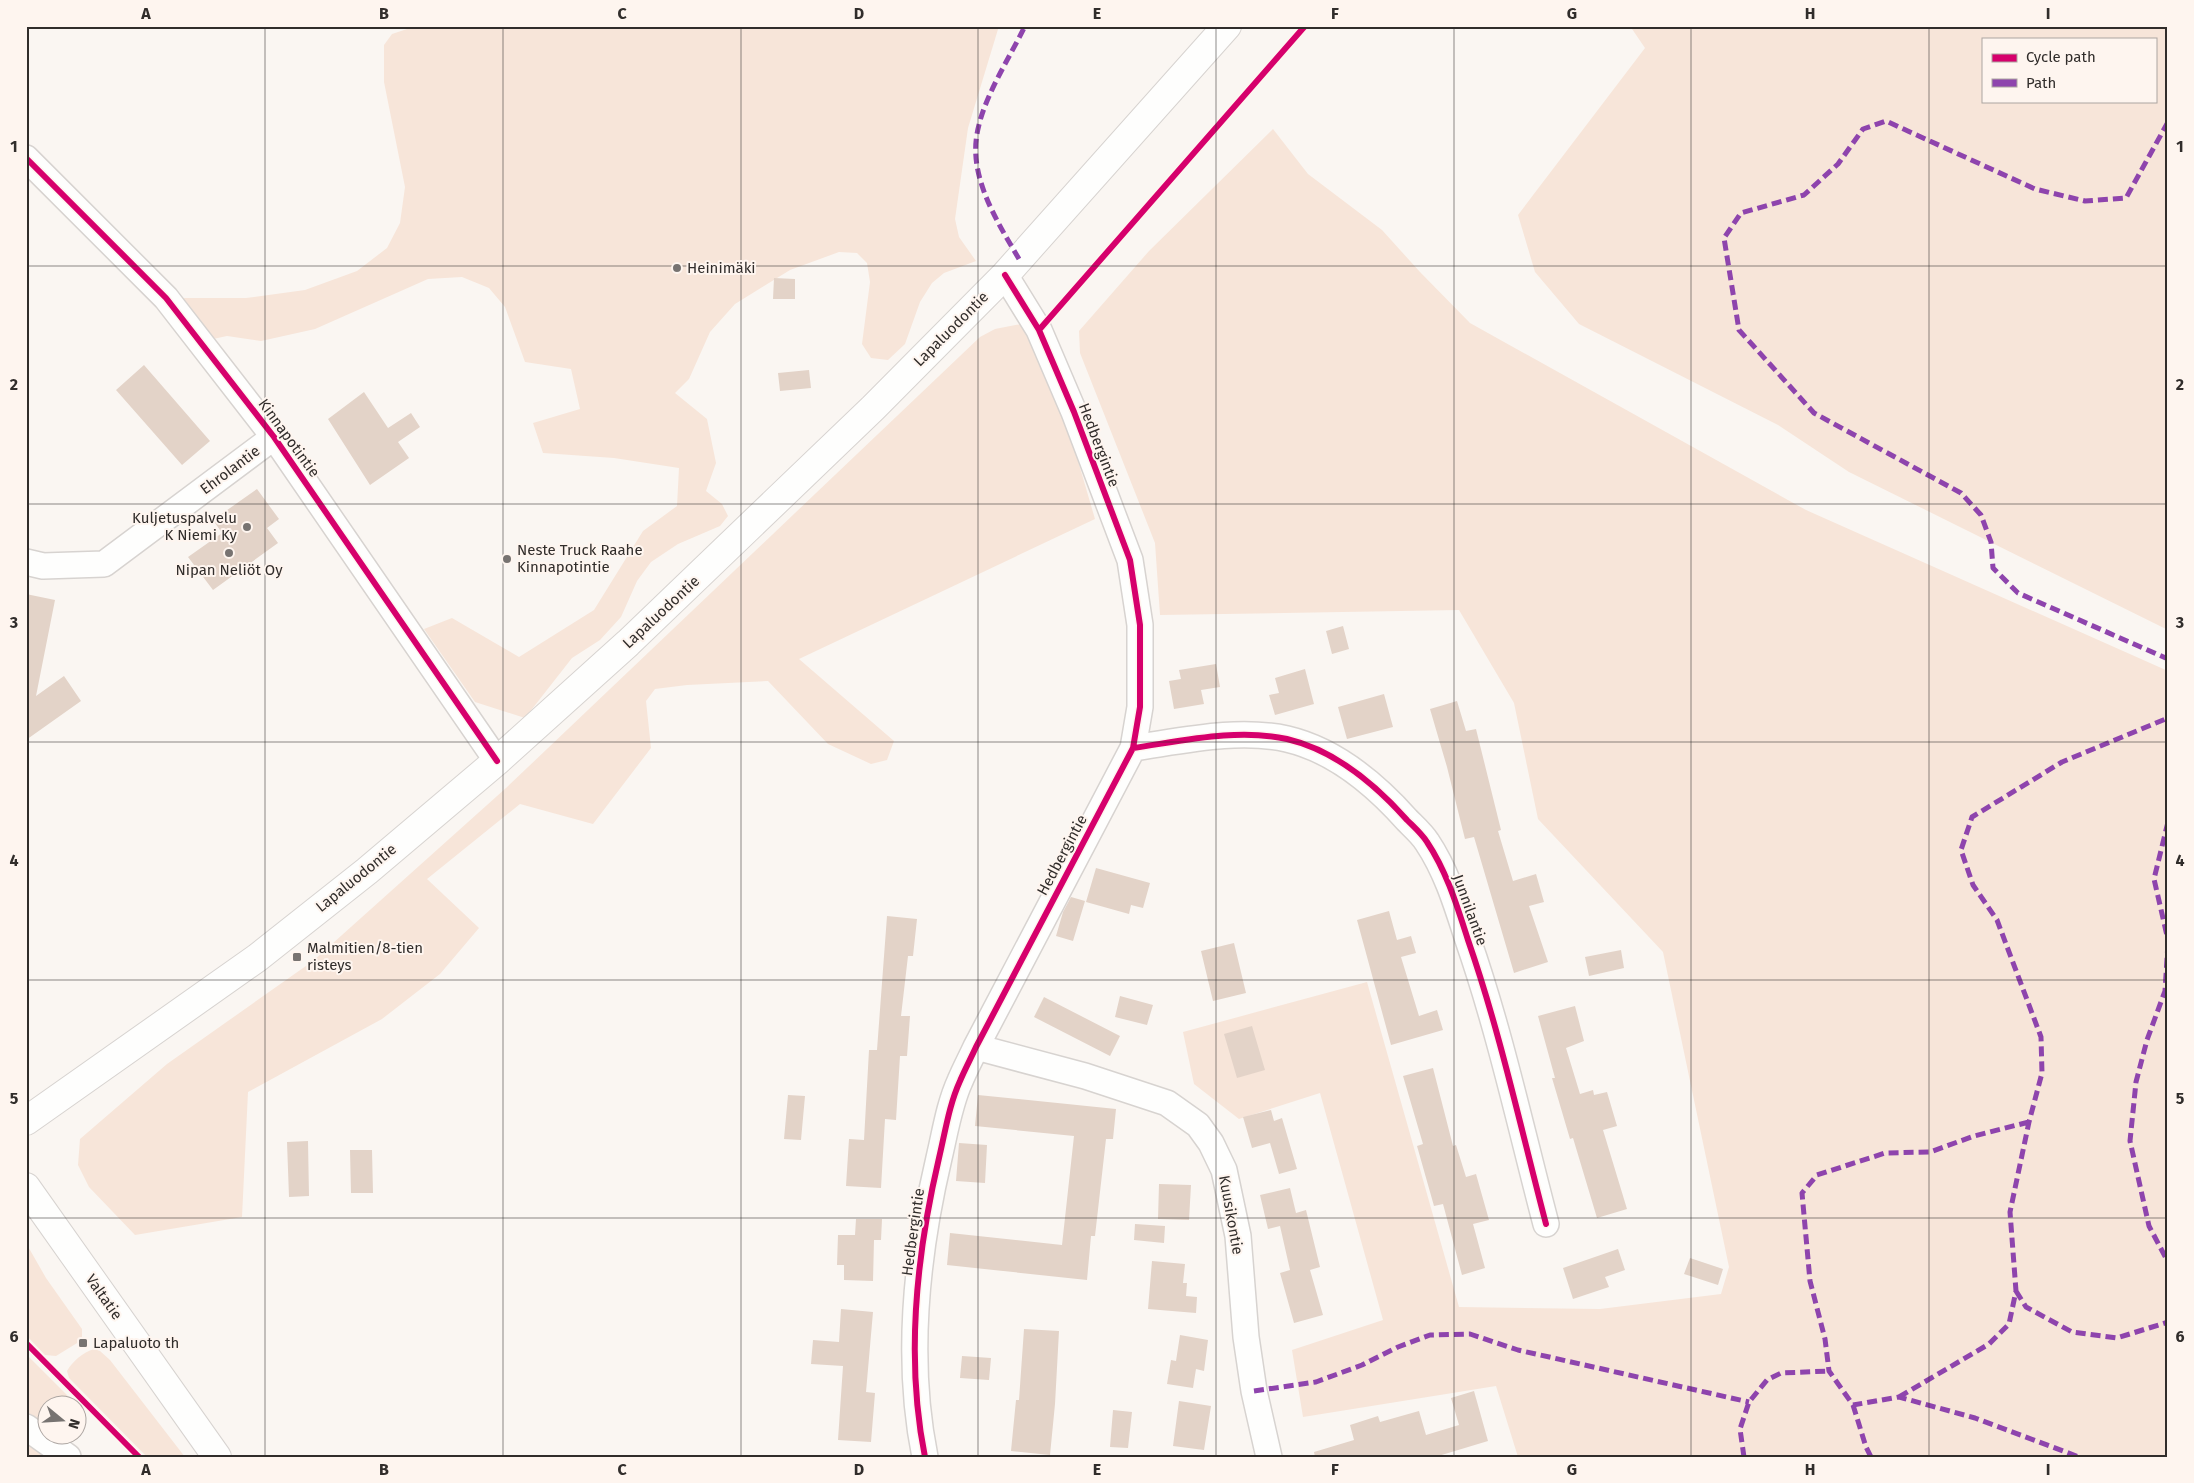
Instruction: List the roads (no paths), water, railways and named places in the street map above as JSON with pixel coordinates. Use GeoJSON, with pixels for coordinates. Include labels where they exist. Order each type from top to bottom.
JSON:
{"type":"FeatureCollection","features":[{"type":"Feature","properties":{"kind":"main road","name":"Lapaluodontie"},"geometry":{"type":"LineString","coordinates":[[26,1120],[257,958],[367,870],[497,761],[628,643],[801,479],[1005,275],[1227,26]]}},
{"type":"Feature","properties":{"kind":"main road","name":"Valtatie"},"geometry":{"type":"LineString","coordinates":[[26,1186],[217,1457]]}},
{"type":"Feature","properties":{"kind":"street","name":"Kinnapotintie"},"geometry":{"type":"LineString","coordinates":[[26,158],[166,298],[274,437],[497,761]]}},
{"type":"Feature","properties":{"kind":"street","name":"Hedbergintie"},"geometry":{"type":"LineString","coordinates":[[925,1457],[915,1381],[914,1320],[927,1208],[950,1110],[959,1082],[976,1047],[1133,748],[1140,707],[1140,625],[1130,560],[1074,412],[1039,330],[1005,275]]}},
{"type":"Feature","properties":{"kind":"street","name":"Ehrolantie"},"geometry":{"type":"LineString","coordinates":[[26,562],[43,566],[104,564],[274,437]]}},
{"type":"Feature","properties":{"kind":"street","name":"Junnilantie"},"geometry":{"type":"LineString","coordinates":[[1133,748],[1246,734],[1285,739],[1308,746],[1339,761],[1368,782],[1396,807],[1427,841],[1447,880],[1480,975],[1546,1224]]}},
{"type":"Feature","properties":{"kind":"street","name":"Kuusikontie"},"geometry":{"type":"LineString","coordinates":[[976,1047],[1084,1076],[1167,1103],[1198,1125],[1212,1143],[1224,1170],[1238,1236],[1246,1337],[1254,1391],[1269,1457]]}},
{"type":"Feature","properties":{"kind":"street"},"geometry":{"type":"LineString","coordinates":[[26,1427],[68,1457]]}},
{"type":"Feature","properties":{"kind":"place","name":"Heinimäki"},"geometry":{"type":"Point","coordinates":[677,268]}},
{"type":"Feature","properties":{"kind":"place","name":"Kuljetuspalvelu K Niemi Ky"},"geometry":{"type":"Point","coordinates":[247,527]}},
{"type":"Feature","properties":{"kind":"place","name":"Nipan Neliöt Oy"},"geometry":{"type":"Point","coordinates":[229,553]}},
{"type":"Feature","properties":{"kind":"place","name":"Neste Truck Raahe Kinnapotintie"},"geometry":{"type":"Point","coordinates":[507,559]}},
{"type":"Feature","properties":{"kind":"place","name":"Malmitien/8-tien risteys"},"geometry":{"type":"Point","coordinates":[297,957]}},
{"type":"Feature","properties":{"kind":"place","name":"Lapaluoto th"},"geometry":{"type":"Point","coordinates":[83,1343]}}]}
